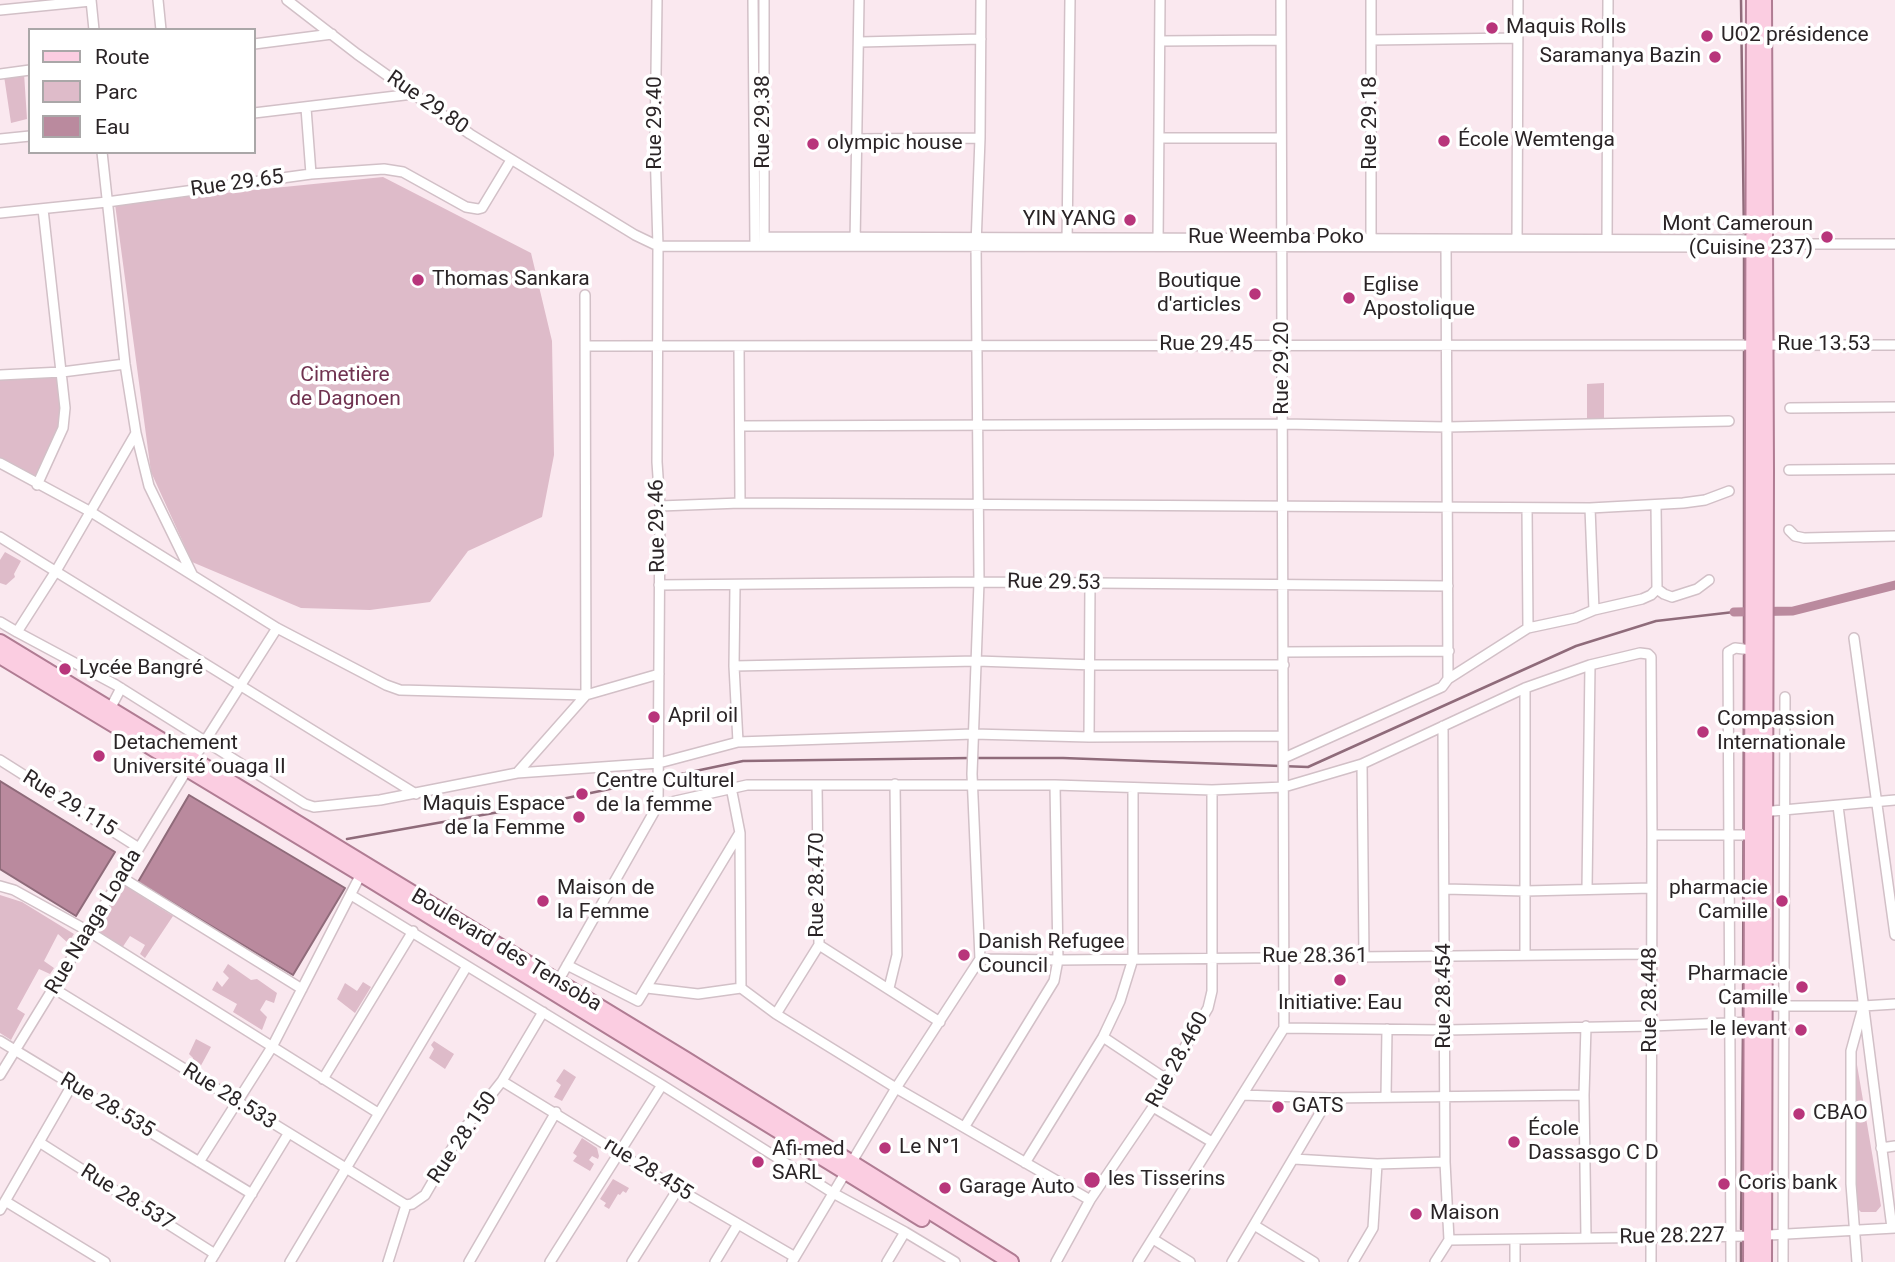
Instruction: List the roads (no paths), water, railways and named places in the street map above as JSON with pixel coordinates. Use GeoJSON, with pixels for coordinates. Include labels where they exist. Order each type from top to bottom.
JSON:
{"type":"FeatureCollection","features":[{"type":"Feature","properties":{"kind":"main road"},"geometry":{"type":"LineString","coordinates":[[1754,0],[1759,243]]}},
{"type":"Feature","properties":{"kind":"main road"},"geometry":{"type":"LineString","coordinates":[[1763,1262],[1757,1236],[1751,835],[1758,812],[1759,243],[1764,0]]}},
{"type":"Feature","properties":{"kind":"main road"},"geometry":{"type":"LineString","coordinates":[[1751,1262],[1757,1236],[1765,1006],[1752,650],[1758,632]]}},
{"type":"Feature","properties":{"kind":"main road","name":"Boulevard des Tensoba"},"geometry":{"type":"LineString","coordinates":[[0,642],[110,709],[361,874],[554,987]]}},
{"type":"Feature","properties":{"kind":"main road","name":"Boulevard des Tensoba"},"geometry":{"type":"LineString","coordinates":[[0,656],[190,764],[554,987],[680,1069],[1011,1262]]}},
{"type":"Feature","properties":{"kind":"main road","name":"Boulevard des Tensoba"},"geometry":{"type":"LineString","coordinates":[[847,1168],[993,1262]]}},
{"type":"Feature","properties":{"kind":"street"},"geometry":{"type":"LineString","coordinates":[[158,0],[160,28]]}},
{"type":"Feature","properties":{"kind":"street","name":"Rue 29.80"},"geometry":{"type":"LineString","coordinates":[[287,0],[413,94],[511,160],[543,176],[635,235],[658,246]]}},
{"type":"Feature","properties":{"kind":"street","name":"Rue 29.40"},"geometry":{"type":"LineString","coordinates":[[657,0],[655,148],[658,246]]}},
{"type":"Feature","properties":{"kind":"street"},"geometry":{"type":"LineString","coordinates":[[753,0],[761,242]]}},
{"type":"Feature","properties":{"kind":"street","name":"Rue 29.38"},"geometry":{"type":"LineString","coordinates":[[761,242],[764,0]]}},
{"type":"Feature","properties":{"kind":"street"},"geometry":{"type":"LineString","coordinates":[[855,241],[859,0]]}},
{"type":"Feature","properties":{"kind":"street"},"geometry":{"type":"LineString","coordinates":[[794,1259],[896,1088],[980,959],[972,774],[979,582],[976,241],[981,138],[981,0]]}},
{"type":"Feature","properties":{"kind":"street"},"geometry":{"type":"LineString","coordinates":[[1067,242],[1070,0]]}},
{"type":"Feature","properties":{"kind":"street"},"geometry":{"type":"LineString","coordinates":[[1158,242],[1160,0]]}},
{"type":"Feature","properties":{"kind":"street","name":"Rue 29.20"},"geometry":{"type":"LineString","coordinates":[[1281,0],[1284,759]]}},
{"type":"Feature","properties":{"kind":"street","name":"Rue 29.18"},"geometry":{"type":"LineString","coordinates":[[1371,0],[1371,242]]}},
{"type":"Feature","properties":{"kind":"street"},"geometry":{"type":"LineString","coordinates":[[1517,243],[1518,0]]}},
{"type":"Feature","properties":{"kind":"street"},"geometry":{"type":"LineString","coordinates":[[1607,243],[1608,0]]}},
{"type":"Feature","properties":{"kind":"street"},"geometry":{"type":"LineString","coordinates":[[0,10],[18,4],[91,1],[94,28]]}},
{"type":"Feature","properties":{"kind":"street"},"geometry":{"type":"LineString","coordinates":[[256,44],[332,34]]}},
{"type":"Feature","properties":{"kind":"street"},"geometry":{"type":"LineString","coordinates":[[1371,40],[1517,38]]}},
{"type":"Feature","properties":{"kind":"street"},"geometry":{"type":"LineString","coordinates":[[860,42],[981,39]]}},
{"type":"Feature","properties":{"kind":"street"},"geometry":{"type":"LineString","coordinates":[[1160,41],[1281,40]]}},
{"type":"Feature","properties":{"kind":"street"},"geometry":{"type":"LineString","coordinates":[[0,74],[28,70]]}},
{"type":"Feature","properties":{"kind":"street"},"geometry":{"type":"LineString","coordinates":[[256,113],[413,94]]}},
{"type":"Feature","properties":{"kind":"street"},"geometry":{"type":"LineString","coordinates":[[306,108],[311,174]]}},
{"type":"Feature","properties":{"kind":"street"},"geometry":{"type":"LineString","coordinates":[[0,139],[28,136]]}},
{"type":"Feature","properties":{"kind":"street"},"geometry":{"type":"LineString","coordinates":[[858,139],[981,138]]}},
{"type":"Feature","properties":{"kind":"street"},"geometry":{"type":"LineString","coordinates":[[1160,138],[1281,138]]}},
{"type":"Feature","properties":{"kind":"street"},"geometry":{"type":"LineString","coordinates":[[102,154],[125,364],[136,433],[149,486],[192,575]]}},
{"type":"Feature","properties":{"kind":"street","name":"Rue 29.65"},"geometry":{"type":"LineString","coordinates":[[0,213],[107,202],[311,174],[395,170],[466,207],[482,208],[511,160]]}},
{"type":"Feature","properties":{"kind":"street"},"geometry":{"type":"LineString","coordinates":[[37,485],[64,422],[62,372],[43,209]]}},
{"type":"Feature","properties":{"kind":"street","name":"Rue Weemba Poko"},"geometry":{"type":"LineString","coordinates":[[658,246],[855,241],[1895,244]]}},
{"type":"Feature","properties":{"kind":"street","name":"Rue Weemba Poko"},"geometry":{"type":"LineString","coordinates":[[1371,242],[1446,246],[1517,243]]}},
{"type":"Feature","properties":{"kind":"street","name":"Rue 29.46"},"geometry":{"type":"LineString","coordinates":[[658,246],[659,805]]}},
{"type":"Feature","properties":{"kind":"street"},"geometry":{"type":"LineString","coordinates":[[1446,246],[1448,679]]}},
{"type":"Feature","properties":{"kind":"street"},"geometry":{"type":"LineString","coordinates":[[517,773],[586,695],[586,295]]}},
{"type":"Feature","properties":{"kind":"street","name":"Rue 29.45"},"geometry":{"type":"LineString","coordinates":[[586,346],[1759,345]]}},
{"type":"Feature","properties":{"kind":"street","name":"Rue 13.53"},"geometry":{"type":"LineString","coordinates":[[1759,345],[1895,345]]}},
{"type":"Feature","properties":{"kind":"street"},"geometry":{"type":"LineString","coordinates":[[740,347],[740,503]]}},
{"type":"Feature","properties":{"kind":"street"},"geometry":{"type":"LineString","coordinates":[[0,375],[62,372],[125,364]]}},
{"type":"Feature","properties":{"kind":"street"},"geometry":{"type":"LineString","coordinates":[[1790,408],[1895,407]]}},
{"type":"Feature","properties":{"kind":"street"},"geometry":{"type":"LineString","coordinates":[[741,426],[1447,427],[1729,421]]}},
{"type":"Feature","properties":{"kind":"street"},"geometry":{"type":"LineString","coordinates":[[17,632],[57,571],[136,433]]}},
{"type":"Feature","properties":{"kind":"street"},"geometry":{"type":"LineString","coordinates":[[0,463],[91,512],[277,628],[400,690],[586,695],[659,674]]}},
{"type":"Feature","properties":{"kind":"street"},"geometry":{"type":"LineString","coordinates":[[1789,470],[1895,469]]}},
{"type":"Feature","properties":{"kind":"street"},"geometry":{"type":"LineString","coordinates":[[660,506],[740,503],[1590,508],[1705,500],[1729,491]]}},
{"type":"Feature","properties":{"kind":"street"},"geometry":{"type":"LineString","coordinates":[[1138,1262],[1284,1028],[1284,759],[1442,687],[1448,679],[1528,628],[1575,618],[1594,610],[1651,596],[1657,589],[1656,505]]}},
{"type":"Feature","properties":{"kind":"street"},"geometry":{"type":"LineString","coordinates":[[1527,508],[1528,628]]}},
{"type":"Feature","properties":{"kind":"street"},"geometry":{"type":"LineString","coordinates":[[1590,508],[1594,610]]}},
{"type":"Feature","properties":{"kind":"street"},"geometry":{"type":"LineString","coordinates":[[1789,530],[1795,536],[1804,538],[1895,536]]}},
{"type":"Feature","properties":{"kind":"street"},"geometry":{"type":"LineString","coordinates":[[0,537],[416,793]]}},
{"type":"Feature","properties":{"kind":"street"},"geometry":{"type":"LineString","coordinates":[[1657,589],[1672,597],[1697,589],[1709,580]]}},
{"type":"Feature","properties":{"kind":"street","name":"Rue 29.53"},"geometry":{"type":"LineString","coordinates":[[659,585],[979,582],[1448,586]]}},
{"type":"Feature","properties":{"kind":"street"},"geometry":{"type":"LineString","coordinates":[[1089,737],[1090,584]]}},
{"type":"Feature","properties":{"kind":"street"},"geometry":{"type":"LineString","coordinates":[[734,586],[738,742]]}},
{"type":"Feature","properties":{"kind":"street"},"geometry":{"type":"LineString","coordinates":[[0,622],[121,688],[305,804],[314,807],[416,793],[517,773],[659,763],[738,742],[973,737],[1283,736]]}},
{"type":"Feature","properties":{"kind":"street"},"geometry":{"type":"LineString","coordinates":[[190,764],[277,628]]}},
{"type":"Feature","properties":{"kind":"street"},"geometry":{"type":"LineString","coordinates":[[1853,638],[1895,935]]}},
{"type":"Feature","properties":{"kind":"street"},"geometry":{"type":"LineString","coordinates":[[1731,1262],[1728,652],[1735,648],[1752,650]]}},
{"type":"Feature","properties":{"kind":"street"},"geometry":{"type":"LineString","coordinates":[[1284,652],[1449,651]]}},
{"type":"Feature","properties":{"kind":"street","name":"Rue 28.448"},"geometry":{"type":"LineString","coordinates":[[1590,665],[1640,653],[1651,657],[1651,1262]]}},
{"type":"Feature","properties":{"kind":"street"},"geometry":{"type":"LineString","coordinates":[[734,666],[977,662],[1284,665]]}},
{"type":"Feature","properties":{"kind":"street"},"geometry":{"type":"LineString","coordinates":[[554,987],[659,805],[747,785],[1055,785],[1212,790],[1284,787],[1362,764],[1525,688],[1590,665],[1587,889]]}},
{"type":"Feature","properties":{"kind":"street"},"geometry":{"type":"LineString","coordinates":[[110,709],[121,688]]}},
{"type":"Feature","properties":{"kind":"street"},"geometry":{"type":"LineString","coordinates":[[1525,688],[1525,955]]}},
{"type":"Feature","properties":{"kind":"street"},"geometry":{"type":"LineString","coordinates":[[1783,1262],[1785,697]]}},
{"type":"Feature","properties":{"kind":"street","name":"Rue 28.454"},"geometry":{"type":"LineString","coordinates":[[1443,726],[1445,1162],[1449,1240]]}},
{"type":"Feature","properties":{"kind":"street","name":"Rue 29.115"},"geometry":{"type":"LineString","coordinates":[[0,760],[139,848]]}},
{"type":"Feature","properties":{"kind":"street","name":"Rue Naaga Loada"},"geometry":{"type":"LineString","coordinates":[[0,1075],[190,764]]}},
{"type":"Feature","properties":{"kind":"street"},"geometry":{"type":"LineString","coordinates":[[1362,764],[1364,957]]}},
{"type":"Feature","properties":{"kind":"street"},"geometry":{"type":"LineString","coordinates":[[889,988],[897,955],[895,784]]}},
{"type":"Feature","properties":{"kind":"street","name":"Rue 28.470"},"geometry":{"type":"LineString","coordinates":[[776,1014],[819,945],[817,785]]}},
{"type":"Feature","properties":{"kind":"street"},"geometry":{"type":"LineString","coordinates":[[965,1126],[1054,981],[1058,960],[1055,785]]}},
{"type":"Feature","properties":{"kind":"street"},"geometry":{"type":"LineString","coordinates":[[731,788],[740,833],[741,988]]}},
{"type":"Feature","properties":{"kind":"street"},"geometry":{"type":"LineString","coordinates":[[1025,1163],[1103,1037],[1120,1001],[1133,960],[1133,788]]}},
{"type":"Feature","properties":{"kind":"street","name":"Rue 28.460"},"geometry":{"type":"LineString","coordinates":[[1056,1262],[1090,1200],[1153,1107],[1166,1079],[1208,1008],[1212,992],[1212,790]]}},
{"type":"Feature","properties":{"kind":"street"},"geometry":{"type":"LineString","coordinates":[[1758,812],[1895,800]]}},
{"type":"Feature","properties":{"kind":"street"},"geometry":{"type":"LineString","coordinates":[[1838,806],[1881,1148],[1894,1228]]}},
{"type":"Feature","properties":{"kind":"street"},"geometry":{"type":"LineString","coordinates":[[567,965],[636,1002],[740,833]]}},
{"type":"Feature","properties":{"kind":"street"},"geometry":{"type":"LineString","coordinates":[[1652,835],[1751,835]]}},
{"type":"Feature","properties":{"kind":"street"},"geometry":{"type":"LineString","coordinates":[[199,1162],[272,1047],[361,874]]}},
{"type":"Feature","properties":{"kind":"street"},"geometry":{"type":"LineString","coordinates":[[121,877],[302,989]]}},
{"type":"Feature","properties":{"kind":"street"},"geometry":{"type":"LineString","coordinates":[[0,886],[14,890],[88,931],[378,1113]]}},
{"type":"Feature","properties":{"kind":"street"},"geometry":{"type":"LineString","coordinates":[[1445,889],[1525,891],[1652,888]]}},
{"type":"Feature","properties":{"kind":"street"},"geometry":{"type":"LineString","coordinates":[[351,895],[662,1084],[834,1193],[955,1262]]}},
{"type":"Feature","properties":{"kind":"street"},"geometry":{"type":"LineString","coordinates":[[323,1079],[413,931]]}},
{"type":"Feature","properties":{"kind":"street"},"geometry":{"type":"LineString","coordinates":[[819,945],[940,1022]]}},
{"type":"Feature","properties":{"kind":"street","name":"Rue 28.361"},"geometry":{"type":"LineString","coordinates":[[980,959],[1133,960],[1651,954]]}},
{"type":"Feature","properties":{"kind":"street"},"geometry":{"type":"LineString","coordinates":[[290,1262],[467,966]]}},
{"type":"Feature","properties":{"kind":"street","name":"Rue 28.533"},"geometry":{"type":"LineString","coordinates":[[53,988],[406,1205]]}},
{"type":"Feature","properties":{"kind":"street"},"geometry":{"type":"LineString","coordinates":[[646,988],[698,993],[741,988],[776,1014],[896,1088],[1090,1200]]}},
{"type":"Feature","properties":{"kind":"street"},"geometry":{"type":"LineString","coordinates":[[1284,1028],[1446,1030],[1730,1023],[1752,1022],[1765,1006],[1895,1004]]}},
{"type":"Feature","properties":{"kind":"street"},"geometry":{"type":"LineString","coordinates":[[1857,1262],[1851,1184],[1851,1051],[1863,1006]]}},
{"type":"Feature","properties":{"kind":"street","name":"Rue 28.150"},"geometry":{"type":"LineString","coordinates":[[406,1205],[425,1195],[461,1133],[502,1081],[543,1012]]}},
{"type":"Feature","properties":{"kind":"street"},"geometry":{"type":"LineString","coordinates":[[1586,1026],[1586,1238]]}},
{"type":"Feature","properties":{"kind":"street"},"geometry":{"type":"LineString","coordinates":[[1387,1029],[1387,1097]]}},
{"type":"Feature","properties":{"kind":"street"},"geometry":{"type":"LineString","coordinates":[[1103,1037],[1166,1079]]}},
{"type":"Feature","properties":{"kind":"street","name":"Rue 28.535"},"geometry":{"type":"LineString","coordinates":[[0,1041],[252,1195]]}},
{"type":"Feature","properties":{"kind":"street","name":"rue 28.455"},"geometry":{"type":"LineString","coordinates":[[502,1081],[794,1259]]}},
{"type":"Feature","properties":{"kind":"street"},"geometry":{"type":"LineString","coordinates":[[550,1262],[662,1084]]}},
{"type":"Feature","properties":{"kind":"street"},"geometry":{"type":"LineString","coordinates":[[72,1085],[2,1205],[105,1262]]}},
{"type":"Feature","properties":{"kind":"street"},"geometry":{"type":"LineString","coordinates":[[1242,1095],[1329,1098],[1584,1095]]}},
{"type":"Feature","properties":{"kind":"street"},"geometry":{"type":"LineString","coordinates":[[1232,1262],[1329,1098]]}},
{"type":"Feature","properties":{"kind":"street"},"geometry":{"type":"LineString","coordinates":[[1153,1107],[1212,1142]]}},
{"type":"Feature","properties":{"kind":"street"},"geometry":{"type":"LineString","coordinates":[[469,1262],[556,1112]]}},
{"type":"Feature","properties":{"kind":"street"},"geometry":{"type":"LineString","coordinates":[[212,1258],[288,1134]]}},
{"type":"Feature","properties":{"kind":"street","name":"Rue 28.537"},"geometry":{"type":"LineString","coordinates":[[39,1142],[212,1258]]}},
{"type":"Feature","properties":{"kind":"street"},"geometry":{"type":"LineString","coordinates":[[1881,1148],[1895,1146]]}},
{"type":"Feature","properties":{"kind":"street"},"geometry":{"type":"LineString","coordinates":[[1294,1159],[1377,1164],[1445,1162]]}},
{"type":"Feature","properties":{"kind":"street"},"geometry":{"type":"LineString","coordinates":[[1353,1262],[1373,1228],[1377,1164]]}},
{"type":"Feature","properties":{"kind":"street"},"geometry":{"type":"LineString","coordinates":[[632,1262],[678,1189]]}},
{"type":"Feature","properties":{"kind":"street"},"geometry":{"type":"LineString","coordinates":[[388,1262],[406,1205]]}},
{"type":"Feature","properties":{"kind":"street"},"geometry":{"type":"LineString","coordinates":[[715,1262],[738,1224]]}},
{"type":"Feature","properties":{"kind":"street"},"geometry":{"type":"LineString","coordinates":[[1254,1225],[1314,1262]]}},
{"type":"Feature","properties":{"kind":"street","name":"Rue 28.227"},"geometry":{"type":"LineString","coordinates":[[1449,1240],[1757,1236],[1894,1228]]}},
{"type":"Feature","properties":{"kind":"street"},"geometry":{"type":"LineString","coordinates":[[887,1262],[905,1232]]}},
{"type":"Feature","properties":{"kind":"street"},"geometry":{"type":"LineString","coordinates":[[1153,1239],[1190,1262]]}},
{"type":"Feature","properties":{"kind":"street"},"geometry":{"type":"LineString","coordinates":[[1435,1262],[1449,1240]]}},
{"type":"Feature","properties":{"kind":"street"},"geometry":{"type":"LineString","coordinates":[[1515,1240],[1515,1262]]}},
{"type":"Feature","properties":{"kind":"water"},"geometry":{"type":"Polygon","coordinates":[[[0,781],[115,852],[76,916],[0,869],[0,781]]]}},
{"type":"Feature","properties":{"kind":"water"},"geometry":{"type":"Polygon","coordinates":[[[189,795],[345,888],[293,975],[138,882],[189,795]]]}},
{"type":"Feature","properties":{"kind":"waterway"},"geometry":{"type":"LineString","coordinates":[[1741,0],[1744,239]]}},
{"type":"Feature","properties":{"kind":"waterway"},"geometry":{"type":"LineString","coordinates":[[1744,249],[1744,645]]}},
{"type":"Feature","properties":{"kind":"waterway"},"geometry":{"type":"LineString","coordinates":[[1734,612],[1793,611],[1895,585]]}},
{"type":"Feature","properties":{"kind":"waterway"},"geometry":{"type":"LineString","coordinates":[[977,758],[1063,758],[1308,767],[1576,646],[1656,621],[1734,612]]}},
{"type":"Feature","properties":{"kind":"waterway"},"geometry":{"type":"LineString","coordinates":[[1743,1016],[1744,652]]}},
{"type":"Feature","properties":{"kind":"waterway"},"geometry":{"type":"LineString","coordinates":[[347,839],[505,811],[743,761],[970,758]]}},
{"type":"Feature","properties":{"kind":"waterway"},"geometry":{"type":"LineString","coordinates":[[1741,1229],[1743,1029]]}},
{"type":"Feature","properties":{"kind":"waterway"},"geometry":{"type":"LineString","coordinates":[[1741,1243],[1741,1262]]}},
{"type":"Feature","properties":{"kind":"place","name":"Maquis Rolls"},"geometry":{"type":"Point","coordinates":[1492,28]}},
{"type":"Feature","properties":{"kind":"place","name":"UO2 présidence"},"geometry":{"type":"Point","coordinates":[1707,36]}},
{"type":"Feature","properties":{"kind":"place","name":"Saramanya Bazin"},"geometry":{"type":"Point","coordinates":[1715,57]}},
{"type":"Feature","properties":{"kind":"place","name":"École Wemtenga"},"geometry":{"type":"Point","coordinates":[1444,141]}},
{"type":"Feature","properties":{"kind":"place","name":"olympic house"},"geometry":{"type":"Point","coordinates":[813,144]}},
{"type":"Feature","properties":{"kind":"place","name":"YIN YANG"},"geometry":{"type":"Point","coordinates":[1130,220]}},
{"type":"Feature","properties":{"kind":"place","name":"Mont Cameroun (Cuisine 237)"},"geometry":{"type":"Point","coordinates":[1827,237]}},
{"type":"Feature","properties":{"kind":"place","name":"Thomas Sankara"},"geometry":{"type":"Point","coordinates":[418,280]}},
{"type":"Feature","properties":{"kind":"place","name":"Boutique d'articles"},"geometry":{"type":"Point","coordinates":[1255,294]}},
{"type":"Feature","properties":{"kind":"place","name":"Eglise Apostolique"},"geometry":{"type":"Point","coordinates":[1349,298]}},
{"type":"Feature","properties":{"kind":"place","name":"Lycée Bangré"},"geometry":{"type":"Point","coordinates":[65,669]}},
{"type":"Feature","properties":{"kind":"place","name":"April oil"},"geometry":{"type":"Point","coordinates":[654,717]}},
{"type":"Feature","properties":{"kind":"place","name":"Compassion Internationale"},"geometry":{"type":"Point","coordinates":[1703,732]}},
{"type":"Feature","properties":{"kind":"place","name":"Detachement Université ouaga II"},"geometry":{"type":"Point","coordinates":[99,756]}},
{"type":"Feature","properties":{"kind":"place","name":"Centre Culturel de la femme"},"geometry":{"type":"Point","coordinates":[582,794]}},
{"type":"Feature","properties":{"kind":"place","name":"Maquis Espace de la Femme"},"geometry":{"type":"Point","coordinates":[579,817]}},
{"type":"Feature","properties":{"kind":"place","name":"Maison de la Femme"},"geometry":{"type":"Point","coordinates":[543,901]}},
{"type":"Feature","properties":{"kind":"place","name":"pharmacie Camille"},"geometry":{"type":"Point","coordinates":[1782,901]}},
{"type":"Feature","properties":{"kind":"place","name":"Danish Refugee Council"},"geometry":{"type":"Point","coordinates":[964,955]}},
{"type":"Feature","properties":{"kind":"place","name":"Initiative: Eau"},"geometry":{"type":"Point","coordinates":[1340,980]}},
{"type":"Feature","properties":{"kind":"place","name":"Pharmacie Camille"},"geometry":{"type":"Point","coordinates":[1802,987]}},
{"type":"Feature","properties":{"kind":"place","name":"le levant"},"geometry":{"type":"Point","coordinates":[1801,1030]}},
{"type":"Feature","properties":{"kind":"place","name":"GATS"},"geometry":{"type":"Point","coordinates":[1278,1107]}},
{"type":"Feature","properties":{"kind":"place","name":"CBAO"},"geometry":{"type":"Point","coordinates":[1799,1114]}},
{"type":"Feature","properties":{"kind":"place","name":"École Dassasgo C D"},"geometry":{"type":"Point","coordinates":[1514,1142]}},
{"type":"Feature","properties":{"kind":"place","name":"Le N°1"},"geometry":{"type":"Point","coordinates":[885,1148]}},
{"type":"Feature","properties":{"kind":"place","name":"Afi-med SARL"},"geometry":{"type":"Point","coordinates":[758,1162]}},
{"type":"Feature","properties":{"kind":"place","name":"les Tisserins"},"geometry":{"type":"Point","coordinates":[1092,1180]}},
{"type":"Feature","properties":{"kind":"place","name":"Coris bank"},"geometry":{"type":"Point","coordinates":[1724,1184]}},
{"type":"Feature","properties":{"kind":"place","name":"Garage Auto"},"geometry":{"type":"Point","coordinates":[945,1188]}},
{"type":"Feature","properties":{"kind":"place","name":"Maison"},"geometry":{"type":"Point","coordinates":[1416,1214]}},
{"type":"Feature","properties":{"kind":"park label","name":"Cimetière de Dagnoen"},"geometry":{"type":"Point","coordinates":[345,388]}}]}
